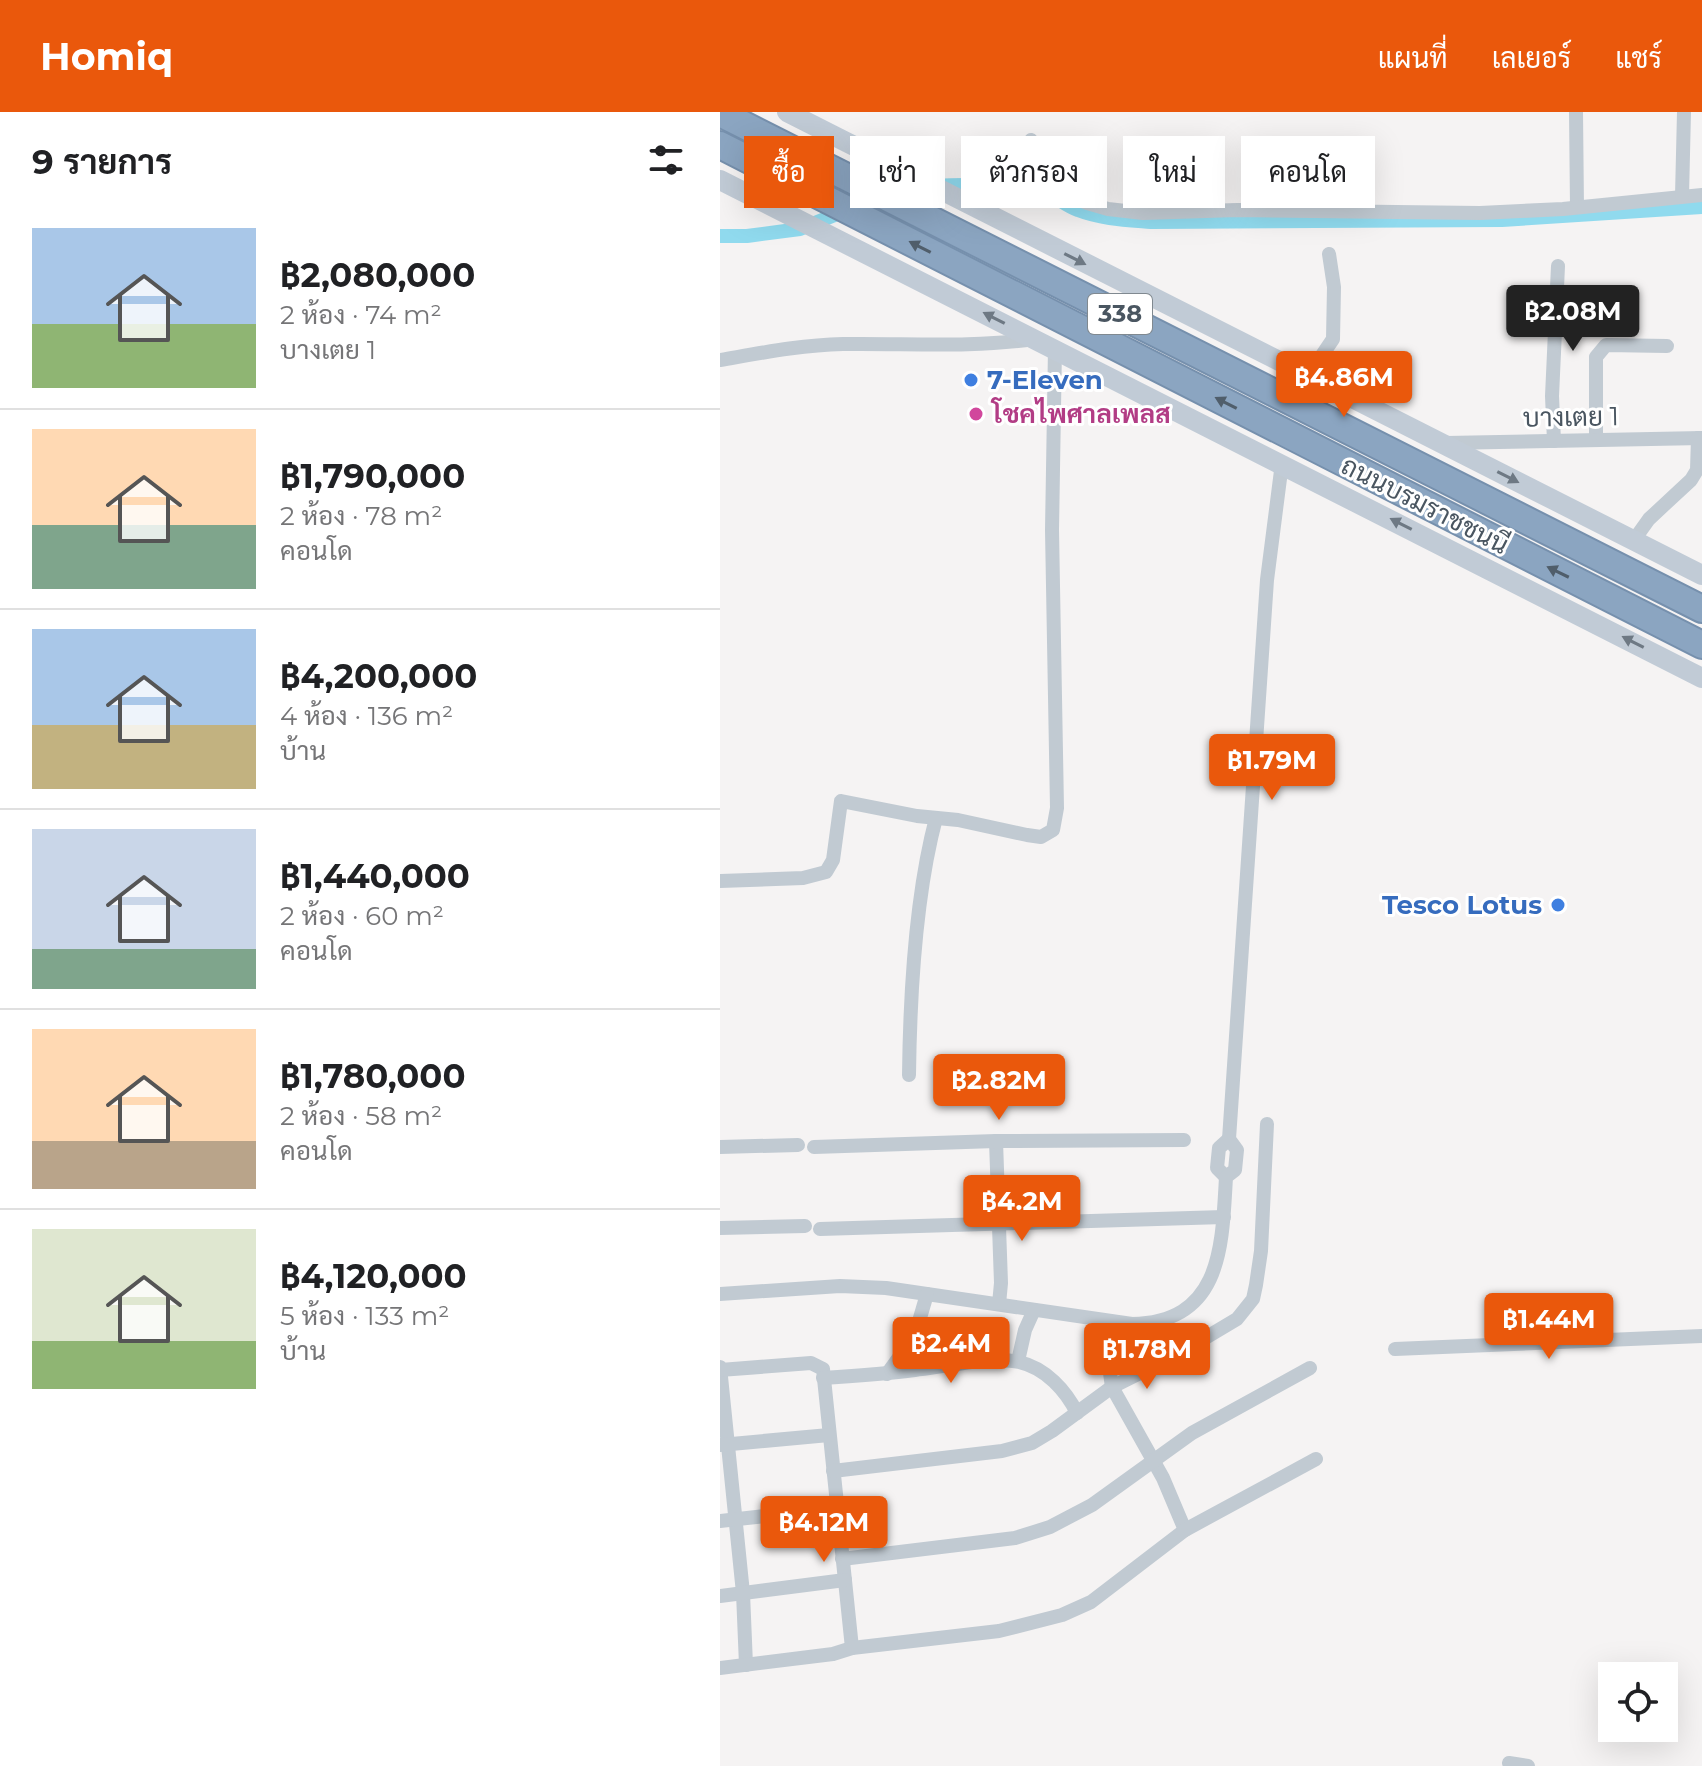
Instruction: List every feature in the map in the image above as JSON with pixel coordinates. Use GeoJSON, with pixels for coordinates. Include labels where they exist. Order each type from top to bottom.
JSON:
{"type":"FeatureCollection","features":[{"type":"Feature","properties":{"kind":"highway","name":"ถนนบรมราชชนนี"},"geometry":{"type":"LineString","coordinates":[[720,113],[1702,609]]}},
{"type":"Feature","properties":{"kind":"highway","name":"ถนนบรมราชชนนี"},"geometry":{"type":"LineString","coordinates":[[720,145],[1702,645]]}},
{"type":"Feature","properties":{"kind":"highway"},"geometry":{"type":"LineString","coordinates":[[1587,550],[1702,591]]}},
{"type":"Feature","properties":{"kind":"highway"},"geometry":{"type":"LineString","coordinates":[[1592,589],[1702,665]]}},
{"type":"Feature","properties":{"kind":"main road","name":"338"},"geometry":{"type":"LineString","coordinates":[[787,112],[1702,575]]}},
{"type":"Feature","properties":{"kind":"main road","name":"338"},"geometry":{"type":"LineString","coordinates":[[720,180],[1702,678]]}},
{"type":"Feature","properties":{"kind":"street"},"geometry":{"type":"LineString","coordinates":[[1576,112],[1577,207]]}},
{"type":"Feature","properties":{"kind":"street"},"geometry":{"type":"LineString","coordinates":[[1682,196],[1684,112]]}},
{"type":"Feature","properties":{"kind":"street"},"geometry":{"type":"LineString","coordinates":[[1104,208],[1143,213],[1237,210],[1480,213],[1702,195]]}},
{"type":"Feature","properties":{"kind":"street"},"geometry":{"type":"LineString","coordinates":[[1308,376],[1333,339],[1335,303],[1329,254]]}},
{"type":"Feature","properties":{"kind":"street"},"geometry":{"type":"LineString","coordinates":[[1554,441],[1552,396],[1558,266]]}},
{"type":"Feature","properties":{"kind":"street"},"geometry":{"type":"LineString","coordinates":[[720,360],[839,344],[992,345],[1036,339]]}},
{"type":"Feature","properties":{"kind":"street"},"geometry":{"type":"LineString","coordinates":[[1596,440],[1596,357],[1600,350],[1606,345],[1667,346]]}},
{"type":"Feature","properties":{"kind":"street"},"geometry":{"type":"LineString","coordinates":[[720,881],[803,878],[826,872],[833,860],[841,801],[1041,837],[1049,834],[1056,825],[1052,530],[1055,348]]}},
{"type":"Feature","properties":{"kind":"street"},"geometry":{"type":"LineString","coordinates":[[1634,540],[1649,519],[1691,480],[1697,470],[1700,438]]}},
{"type":"Feature","properties":{"kind":"street","name":"บางเตย 1"},"geometry":{"type":"LineString","coordinates":[[1441,444],[1700,438]]}},
{"type":"Feature","properties":{"kind":"street"},"geometry":{"type":"LineString","coordinates":[[720,1294],[840,1286],[886,1288],[1132,1324],[1155,1324],[1171,1319],[1188,1307],[1211,1278],[1222,1240],[1226,1177],[1217,1168],[1219,1148],[1229,1139],[1267,580],[1282,463]]}},
{"type":"Feature","properties":{"kind":"street"},"geometry":{"type":"LineString","coordinates":[[909,1075],[913,969],[927,858],[936,818]]}},
{"type":"Feature","properties":{"kind":"street"},"geometry":{"type":"LineString","coordinates":[[833,1471],[1002,1451],[1032,1443],[1112,1387],[1180,1353],[1237,1319],[1253,1299],[1261,1251],[1267,1124]]}},
{"type":"Feature","properties":{"kind":"street"},"geometry":{"type":"LineString","coordinates":[[720,1147],[1184,1140]]}},
{"type":"Feature","properties":{"kind":"street"},"geometry":{"type":"LineString","coordinates":[[996,1141],[999,1304]]}},
{"type":"Feature","properties":{"kind":"street"},"geometry":{"type":"LineString","coordinates":[[720,1228],[999,1225],[1224,1217]]}},
{"type":"Feature","properties":{"kind":"street"},"geometry":{"type":"LineString","coordinates":[[887,1374],[915,1335],[927,1294]]}},
{"type":"Feature","properties":{"kind":"street"},"geometry":{"type":"LineString","coordinates":[[1018,1361],[1025,1330],[1034,1310]]}},
{"type":"Feature","properties":{"kind":"street"},"geometry":{"type":"LineString","coordinates":[[1110,1321],[1112,1387],[1152,1460],[1185,1530]]}},
{"type":"Feature","properties":{"kind":"street"},"geometry":{"type":"LineString","coordinates":[[1395,1349],[1702,1336]]}},
{"type":"Feature","properties":{"kind":"street"},"geometry":{"type":"LineString","coordinates":[[823,1378],[1018,1361],[1053,1381],[1068,1395],[1077,1413]]}},
{"type":"Feature","properties":{"kind":"street"},"geometry":{"type":"LineString","coordinates":[[746,1665],[743,1593],[728,1520],[720,1369],[811,1363],[823,1369],[852,1648]]}},
{"type":"Feature","properties":{"kind":"street"},"geometry":{"type":"LineString","coordinates":[[842,1559],[1015,1538],[1050,1527],[1092,1505],[1192,1433],[1310,1368]]}},
{"type":"Feature","properties":{"kind":"street"},"geometry":{"type":"LineString","coordinates":[[724,1445],[829,1435]]}},
{"type":"Feature","properties":{"kind":"street"},"geometry":{"type":"LineString","coordinates":[[720,1668],[833,1654],[852,1648],[999,1631],[1062,1615],[1091,1602],[1185,1530],[1316,1459]]}},
{"type":"Feature","properties":{"kind":"street"},"geometry":{"type":"LineString","coordinates":[[728,1520],[837,1508]]}},
{"type":"Feature","properties":{"kind":"street"},"geometry":{"type":"LineString","coordinates":[[720,1596],[845,1580]]}},
{"type":"Feature","properties":{"kind":"street"},"geometry":{"type":"LineString","coordinates":[[1509,1763],[1528,1766]]}},
{"type":"Feature","properties":{"kind":"waterway"},"geometry":{"type":"LineString","coordinates":[[945,186],[989,185],[1031,189],[1045,192],[1074,208],[1096,215],[1151,222],[1502,220],[1702,207]]}},
{"type":"Feature","properties":{"kind":"waterway"},"geometry":{"type":"LineString","coordinates":[[720,236],[800,229],[847,210]]}},
{"type":"Feature","properties":{"kind":"place","name":"7-Eleven"},"geometry":{"type":"Point","coordinates":[971,380]}},
{"type":"Feature","properties":{"kind":"place","name":"โชคไพศาลเพลส"},"geometry":{"type":"Point","coordinates":[976,414]}},
{"type":"Feature","properties":{"kind":"place","name":"Tesco Lotus"},"geometry":{"type":"Point","coordinates":[1558,905]}}]}
